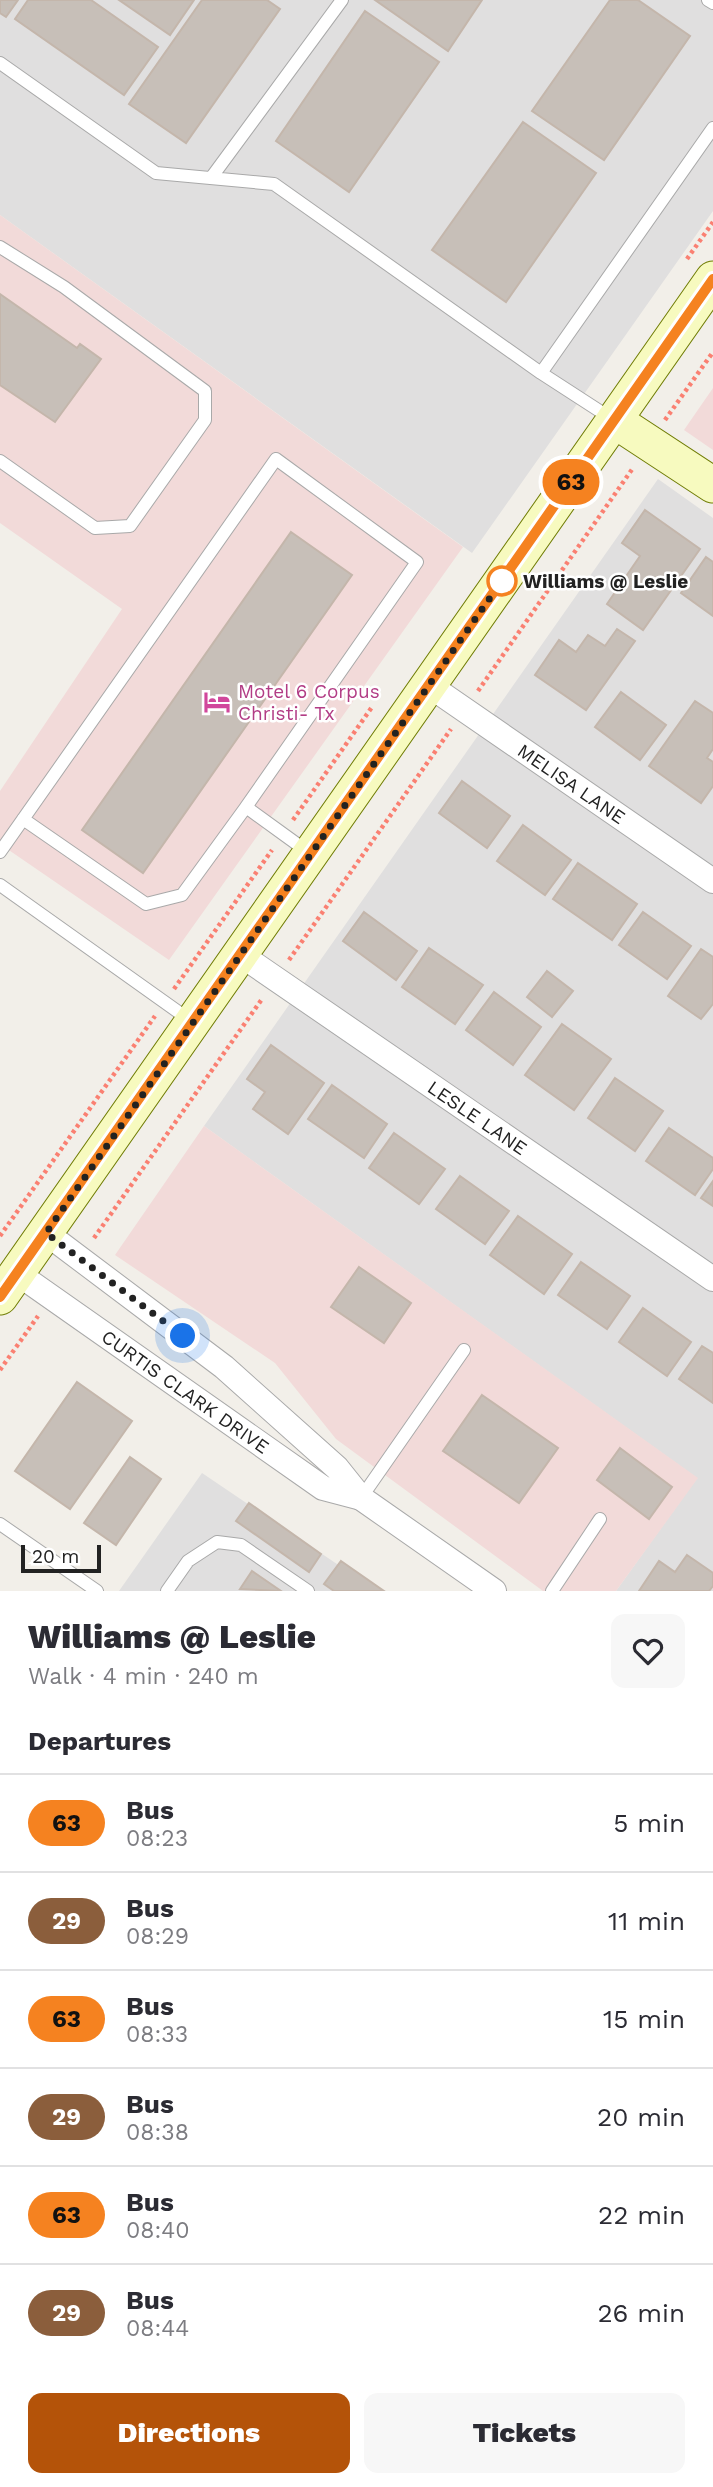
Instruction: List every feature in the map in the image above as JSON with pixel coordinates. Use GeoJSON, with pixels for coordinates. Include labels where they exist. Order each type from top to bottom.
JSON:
{"type":"FeatureCollection","features":[{"type":"Feature","properties":{"kind":"street"},"geometry":{"type":"LineString","coordinates":[[8,1278],[46,1233],[178,1012],[241,956],[614,420],[697,273]]}},
{"type":"Feature","properties":{"kind":"street"},"geometry":{"type":"LineString","coordinates":[[614,420],[712,481]]}},
{"type":"Feature","properties":{"kind":"street","name":"MELISA LANE"},"geometry":{"type":"LineString","coordinates":[[430,686],[713,881]]}},
{"type":"Feature","properties":{"kind":"street","name":"LESLE LANE"},"geometry":{"type":"LineString","coordinates":[[241,956],[713,1279]]}},
{"type":"Feature","properties":{"kind":"street","name":"CURTIS CLARK DRIVE"},"geometry":{"type":"LineString","coordinates":[[46,1233],[224,1367],[337,1468],[361,1498],[495,1591]]}},
{"type":"Feature","properties":{"kind":"street","name":"CURTIS CLARK DRIVE"},"geometry":{"type":"LineString","coordinates":[[8,1278],[51,1297],[323,1488],[361,1498]]}},
{"type":"Feature","properties":{"kind":"lane"},"geometry":{"type":"LineString","coordinates":[[211,178],[342,0]]}},
{"type":"Feature","properties":{"kind":"lane"},"geometry":{"type":"LineString","coordinates":[[708,0],[713,3]]}},
{"type":"Feature","properties":{"kind":"lane"},"geometry":{"type":"LineString","coordinates":[[0,63],[156,173],[274,184],[541,373],[614,420]]}},
{"type":"Feature","properties":{"kind":"lane"},"geometry":{"type":"LineString","coordinates":[[541,373],[713,128]]}},
{"type":"Feature","properties":{"kind":"lane"},"geometry":{"type":"LineString","coordinates":[[0,247],[64,287],[205,391],[205,420],[130,526],[95,528],[0,461]]}},
{"type":"Feature","properties":{"kind":"lane"},"geometry":{"type":"LineString","coordinates":[[0,852],[23,819],[275,459],[417,562],[183,895],[146,904],[23,819]]}},
{"type":"Feature","properties":{"kind":"lane"},"geometry":{"type":"LineString","coordinates":[[246,807],[311,854]]}},
{"type":"Feature","properties":{"kind":"lane"},"geometry":{"type":"LineString","coordinates":[[0,885],[178,1012]]}},
{"type":"Feature","properties":{"kind":"lane"},"geometry":{"type":"LineString","coordinates":[[361,1498],[464,1350]]}},
{"type":"Feature","properties":{"kind":"lane"},"geometry":{"type":"LineString","coordinates":[[552,1591],[600,1519]]}},
{"type":"Feature","properties":{"kind":"lane"},"geometry":{"type":"LineString","coordinates":[[0,1524],[97,1591]]}},
{"type":"Feature","properties":{"kind":"lane"},"geometry":{"type":"LineString","coordinates":[[167,1591],[188,1561],[217,1542],[242,1545],[308,1591]]}},
{"type":"Feature","properties":{"kind":"path"},"geometry":{"type":"LineString","coordinates":[[697,273],[713,222]]}},
{"type":"Feature","properties":{"kind":"path"},"geometry":{"type":"LineString","coordinates":[[80,1258],[713,352]]}},
{"type":"Feature","properties":{"kind":"path"},"geometry":{"type":"LineString","coordinates":[[0,1236],[178,1012],[283,834],[379,697]]}},
{"type":"Feature","properties":{"kind":"path"},"geometry":{"type":"LineString","coordinates":[[0,1370],[51,1297]]}},
{"type":"Feature","properties":{"kind":"shaded area"},"geometry":{"type":"Polygon","coordinates":[[[0,0],[713,0],[713,211],[472,553],[0,215],[0,0]]]}},
{"type":"Feature","properties":{"kind":"shaded area"},"geometry":{"type":"Polygon","coordinates":[[[0,215],[463,547],[169,960],[0,844],[0,791],[122,609],[0,523],[0,215]]]}},
{"type":"Feature","properties":{"kind":"shaded area"},"geometry":{"type":"Polygon","coordinates":[[[713,388],[713,450],[684,430],[713,388]]]}},
{"type":"Feature","properties":{"kind":"shaded area"},"geometry":{"type":"Polygon","coordinates":[[[658,479],[713,518],[713,1591],[616,1591],[697,1478],[204,1126],[658,479]]]}},
{"type":"Feature","properties":{"kind":"shaded area"},"geometry":{"type":"Polygon","coordinates":[[[204,1126],[698,1478],[616,1591],[543,1591],[336,1439],[275,1363],[115,1255],[204,1126]]]}},
{"type":"Feature","properties":{"kind":"shaded area"},"geometry":{"type":"Polygon","coordinates":[[[202,1473],[377,1591],[119,1591],[202,1473]]]}},
{"type":"Feature","properties":{"kind":"building"},"geometry":{"type":"Polygon","coordinates":[[[0,0],[18,0],[6,17],[0,13],[0,0]]]}},
{"type":"Feature","properties":{"kind":"building"},"geometry":{"type":"Polygon","coordinates":[[[28,0],[91,0],[158,47],[124,95],[15,19],[28,0]]]}},
{"type":"Feature","properties":{"kind":"building"},"geometry":{"type":"Polygon","coordinates":[[[119,0],[194,0],[170,35],[119,0]]]}},
{"type":"Feature","properties":{"kind":"building"},"geometry":{"type":"Polygon","coordinates":[[[202,0],[267,0],[280,9],[186,143],[129,104],[202,0]]]}},
{"type":"Feature","properties":{"kind":"building"},"geometry":{"type":"Polygon","coordinates":[[[375,0],[482,0],[448,51],[375,0]]]}},
{"type":"Feature","properties":{"kind":"building"},"geometry":{"type":"Polygon","coordinates":[[[610,0],[638,0],[690,36],[604,160],[532,111],[610,0]]]}},
{"type":"Feature","properties":{"kind":"building"},"geometry":{"type":"Polygon","coordinates":[[[365,11],[439,62],[349,192],[276,141],[365,11]]]}},
{"type":"Feature","properties":{"kind":"building"},"geometry":{"type":"Polygon","coordinates":[[[523,122],[596,173],[506,302],[432,250],[523,122]]]}},
{"type":"Feature","properties":{"kind":"building"},"geometry":{"type":"Polygon","coordinates":[[[0,294],[77,348],[80,344],[101,359],[55,422],[0,385],[0,294]]]}},
{"type":"Feature","properties":{"kind":"building"},"geometry":{"type":"Polygon","coordinates":[[[645,510],[700,549],[643,630],[607,604],[640,556],[622,543],[645,510]]]}},
{"type":"Feature","properties":{"kind":"building","name":"Motel 6 Corpus Christi- Tx"},"geometry":{"type":"Polygon","coordinates":[[[291,532],[352,575],[143,873],[82,830],[291,532]]]}},
{"type":"Feature","properties":{"kind":"building"},"geometry":{"type":"Polygon","coordinates":[[[706,557],[713,562],[713,616],[681,593],[706,557]]]}},
{"type":"Feature","properties":{"kind":"building"},"geometry":{"type":"Polygon","coordinates":[[[617,629],[635,641],[586,710],[535,675],[559,640],[576,652],[588,635],[605,646],[617,629]]]}},
{"type":"Feature","properties":{"kind":"building"},"geometry":{"type":"Polygon","coordinates":[[[621,692],[666,725],[640,760],[595,727],[621,692]]]}},
{"type":"Feature","properties":{"kind":"building"},"geometry":{"type":"Polygon","coordinates":[[[695,701],[713,713],[713,749],[707,758],[713,762],[713,786],[701,803],[649,766],[695,701]]]}},
{"type":"Feature","properties":{"kind":"building"},"geometry":{"type":"Polygon","coordinates":[[[462,781],[510,816],[487,848],[439,813],[462,781]]]}},
{"type":"Feature","properties":{"kind":"building"},"geometry":{"type":"Polygon","coordinates":[[[523,825],[571,860],[545,895],[497,861],[523,825]]]}},
{"type":"Feature","properties":{"kind":"building"},"geometry":{"type":"Polygon","coordinates":[[[578,863],[637,904],[612,940],[553,899],[578,863]]]}},
{"type":"Feature","properties":{"kind":"building"},"geometry":{"type":"Polygon","coordinates":[[[364,912],[417,951],[396,980],[343,941],[364,912]]]}},
{"type":"Feature","properties":{"kind":"building"},"geometry":{"type":"Polygon","coordinates":[[[643,912],[691,946],[667,979],[619,945],[643,912]]]}},
{"type":"Feature","properties":{"kind":"building"},"geometry":{"type":"Polygon","coordinates":[[[429,948],[483,985],[455,1024],[402,987],[429,948]]]}},
{"type":"Feature","properties":{"kind":"building"},"geometry":{"type":"Polygon","coordinates":[[[701,949],[713,957],[713,1004],[701,1019],[668,996],[701,949]]]}},
{"type":"Feature","properties":{"kind":"building"},"geometry":{"type":"Polygon","coordinates":[[[547,971],[573,991],[552,1017],[527,997],[547,971]]]}},
{"type":"Feature","properties":{"kind":"building"},"geometry":{"type":"Polygon","coordinates":[[[494,992],[541,1027],[513,1065],[466,1030],[494,992]]]}},
{"type":"Feature","properties":{"kind":"building"},"geometry":{"type":"Polygon","coordinates":[[[562,1024],[611,1059],[574,1110],[525,1075],[562,1024]]]}},
{"type":"Feature","properties":{"kind":"building"},"geometry":{"type":"Polygon","coordinates":[[[271,1045],[324,1083],[288,1134],[253,1109],[265,1092],[247,1079],[271,1045]]]}},
{"type":"Feature","properties":{"kind":"building"},"geometry":{"type":"Polygon","coordinates":[[[615,1078],[663,1111],[635,1151],[588,1118],[615,1078]]]}},
{"type":"Feature","properties":{"kind":"building"},"geometry":{"type":"Polygon","coordinates":[[[332,1085],[387,1124],[364,1158],[308,1119],[332,1085]]]}},
{"type":"Feature","properties":{"kind":"building"},"geometry":{"type":"Polygon","coordinates":[[[669,1128],[713,1158],[713,1169],[695,1195],[646,1161],[669,1128]]]}},
{"type":"Feature","properties":{"kind":"building"},"geometry":{"type":"Polygon","coordinates":[[[394,1133],[445,1169],[419,1204],[369,1168],[394,1133]]]}},
{"type":"Feature","properties":{"kind":"building"},"geometry":{"type":"Polygon","coordinates":[[[460,1176],[509,1211],[485,1244],[436,1209],[460,1176]]]}},
{"type":"Feature","properties":{"kind":"building"},"geometry":{"type":"Polygon","coordinates":[[[713,1181],[713,1206],[701,1198],[713,1181]]]}},
{"type":"Feature","properties":{"kind":"building"},"geometry":{"type":"Polygon","coordinates":[[[518,1216],[572,1254],[544,1294],[490,1255],[518,1216]]]}},
{"type":"Feature","properties":{"kind":"building"},"geometry":{"type":"Polygon","coordinates":[[[581,1262],[630,1296],[607,1329],[558,1295],[581,1262]]]}},
{"type":"Feature","properties":{"kind":"building"},"geometry":{"type":"Polygon","coordinates":[[[359,1267],[411,1303],[384,1343],[331,1307],[359,1267]]]}},
{"type":"Feature","properties":{"kind":"building"},"geometry":{"type":"Polygon","coordinates":[[[643,1308],[691,1342],[667,1376],[619,1342],[643,1308]]]}},
{"type":"Feature","properties":{"kind":"building"},"geometry":{"type":"Polygon","coordinates":[[[702,1346],[713,1353],[713,1403],[679,1379],[702,1346]]]}},
{"type":"Feature","properties":{"kind":"building"},"geometry":{"type":"Polygon","coordinates":[[[77,1382],[132,1421],[70,1509],[15,1471],[77,1382]]]}},
{"type":"Feature","properties":{"kind":"building"},"geometry":{"type":"Polygon","coordinates":[[[482,1395],[558,1448],[519,1503],[443,1451],[482,1395]]]}},
{"type":"Feature","properties":{"kind":"building"},"geometry":{"type":"Polygon","coordinates":[[[620,1448],[672,1487],[649,1519],[597,1480],[620,1448]]]}},
{"type":"Feature","properties":{"kind":"building"},"geometry":{"type":"Polygon","coordinates":[[[130,1457],[161,1479],[116,1545],[84,1523],[130,1457]]]}},
{"type":"Feature","properties":{"kind":"building"},"geometry":{"type":"Polygon","coordinates":[[[249,1503],[321,1554],[309,1572],[236,1521],[249,1503]]]}},
{"type":"Feature","properties":{"kind":"building"},"geometry":{"type":"Polygon","coordinates":[[[687,1555],[713,1573],[713,1586],[709,1591],[639,1591],[659,1561],[675,1572],[687,1555]]]}},
{"type":"Feature","properties":{"kind":"building"},"geometry":{"type":"Polygon","coordinates":[[[341,1561],[384,1591],[334,1591],[324,1584],[341,1561]]]}},
{"type":"Feature","properties":{"kind":"building"},"geometry":{"type":"Polygon","coordinates":[[[252,1571],[281,1591],[240,1589],[252,1571]]]}},
{"type":"Feature","properties":{"kind":"bus line","name":"63"},"geometry":{"type":"LineString","coordinates":[[0,1297],[713,279]]}},
{"type":"Feature","properties":{"kind":"place","name":"Williams @ Leslie"},"geometry":{"type":"Point","coordinates":[502,581]}},
{"type":"Feature","properties":{"kind":"place","name":"Motel 6 Corpus Christi- Tx"},"geometry":{"type":"Point","coordinates":[217,702]}},
{"type":"Feature","properties":{"kind":"route"},"geometry":{"type":"LineString","coordinates":[[183,1336],[46,1233],[506,575],[502,581]]}}]}
